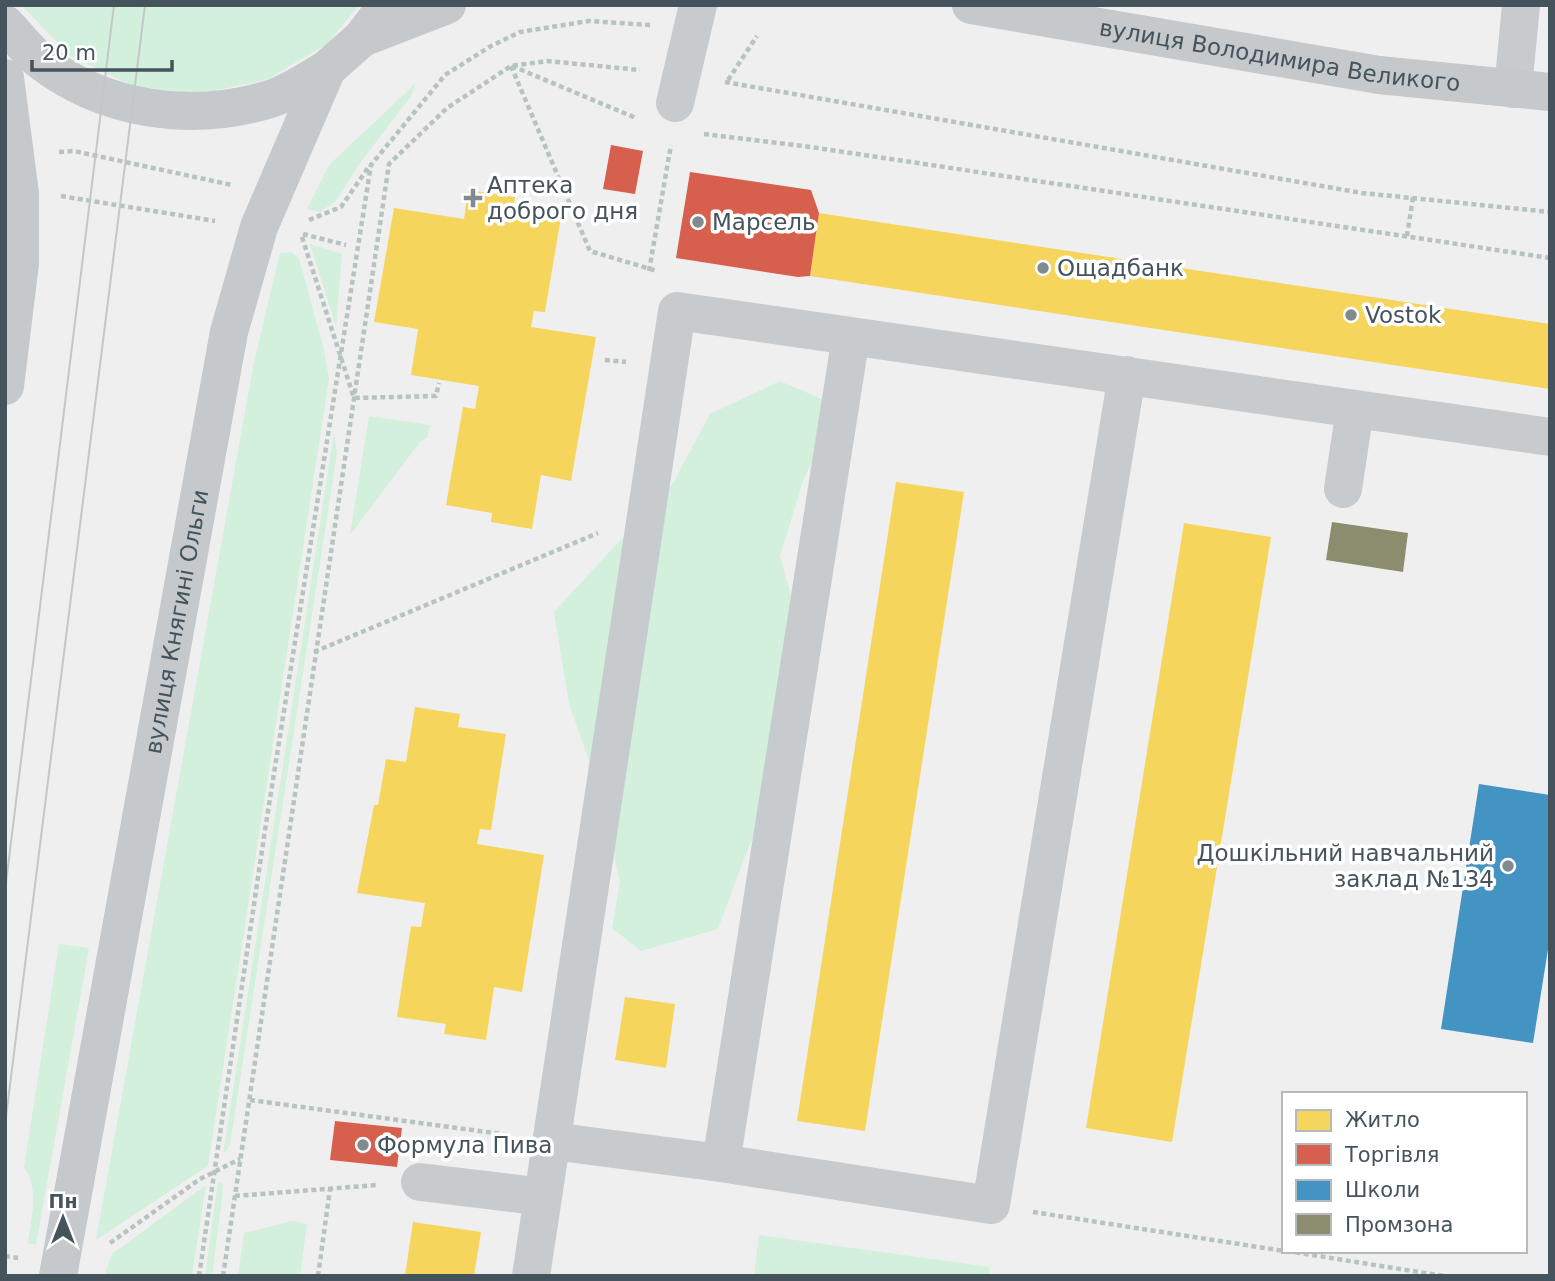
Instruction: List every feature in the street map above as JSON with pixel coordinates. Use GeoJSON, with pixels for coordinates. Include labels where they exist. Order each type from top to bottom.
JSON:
{"type":"FeatureCollection","features":[{"type":"Feature","properties":{"kind":"main road","name":"вулиця Княгині Ольги"},"geometry":{"type":"LineString","coordinates":[[58,1276],[229,332],[259,227],[327,69],[362,38],[387,5]]}},
{"type":"Feature","properties":{"kind":"main road"},"geometry":{"type":"LineString","coordinates":[[362,38],[447,5]]}},
{"type":"Feature","properties":{"kind":"main road","name":"вулиця Володимира Великого"},"geometry":{"type":"LineString","coordinates":[[971,5],[1379,75],[1531,91]]}},
{"type":"Feature","properties":{"kind":"main road"},"geometry":{"type":"LineString","coordinates":[[5,24],[38,59],[90,91],[150,109],[212,112],[272,98],[327,69]]}},
{"type":"Feature","properties":{"kind":"main road"},"geometry":{"type":"LineString","coordinates":[[5,78],[20,194],[20,263],[5,386]]}},
{"type":"Feature","properties":{"kind":"lane"},"geometry":{"type":"LineString","coordinates":[[1521,5],[1531,91]]}},
{"type":"Feature","properties":{"kind":"lane"},"geometry":{"type":"LineString","coordinates":[[669,109],[695,17]]}},
{"type":"Feature","properties":{"kind":"lane"},"geometry":{"type":"LineString","coordinates":[[531,1276],[677,311],[1550,437]]}},
{"type":"Feature","properties":{"kind":"lane"},"geometry":{"type":"LineString","coordinates":[[721,1163],[851,336]]}},
{"type":"Feature","properties":{"kind":"lane"},"geometry":{"type":"LineString","coordinates":[[552,1141],[721,1163],[991,1205],[1127,375]]}},
{"type":"Feature","properties":{"kind":"lane"},"geometry":{"type":"LineString","coordinates":[[1342,489],[1355,409]]}},
{"type":"Feature","properties":{"kind":"lane"},"geometry":{"type":"LineString","coordinates":[[420,1182],[543,1197]]}},
{"type":"Feature","properties":{"kind":"path"},"geometry":{"type":"LineString","coordinates":[[301,217],[311,221],[341,207],[371,165],[445,75],[520,32],[589,21],[695,17]]}},
{"type":"Feature","properties":{"kind":"path"},"geometry":{"type":"LineString","coordinates":[[511,66],[669,109],[727,82],[757,36]]}},
{"type":"Feature","properties":{"kind":"path"},"geometry":{"type":"LineString","coordinates":[[223,1276],[388,164],[447,108],[511,66],[547,61],[669,109]]}},
{"type":"Feature","properties":{"kind":"path"},"geometry":{"type":"LineString","coordinates":[[511,66],[590,251],[650,269],[669,109]]}},
{"type":"Feature","properties":{"kind":"path"},"geometry":{"type":"LineString","coordinates":[[727,82],[1362,193],[1550,212]]}},
{"type":"Feature","properties":{"kind":"path"},"geometry":{"type":"LineString","coordinates":[[698,134],[838,151],[1550,258]]}},
{"type":"Feature","properties":{"kind":"path"},"geometry":{"type":"LineString","coordinates":[[74,151],[230,184]]}},
{"type":"Feature","properties":{"kind":"path"},"geometry":{"type":"LineString","coordinates":[[199,1276],[371,165]]}},
{"type":"Feature","properties":{"kind":"path"},"geometry":{"type":"LineString","coordinates":[[58,196],[226,222]]}},
{"type":"Feature","properties":{"kind":"path"},"geometry":{"type":"LineString","coordinates":[[1407,236],[1413,197]]}},
{"type":"Feature","properties":{"kind":"path"},"geometry":{"type":"LineString","coordinates":[[346,245],[301,233],[354,398]]}},
{"type":"Feature","properties":{"kind":"path"},"geometry":{"type":"LineString","coordinates":[[354,398],[436,397],[439,383]]}},
{"type":"Feature","properties":{"kind":"path"},"geometry":{"type":"LineString","coordinates":[[314,652],[599,532]]}},
{"type":"Feature","properties":{"kind":"path"},"geometry":{"type":"LineString","coordinates":[[250,1100],[552,1141]]}},
{"type":"Feature","properties":{"kind":"path"},"geometry":{"type":"LineString","coordinates":[[106,1246],[214,1172],[241,1158]]}},
{"type":"Feature","properties":{"kind":"path"},"geometry":{"type":"LineString","coordinates":[[235,1196],[420,1182]]}},
{"type":"Feature","properties":{"kind":"path"},"geometry":{"type":"LineString","coordinates":[[318,1276],[330,1189]]}},
{"type":"Feature","properties":{"kind":"path"},"geometry":{"type":"LineString","coordinates":[[991,1205],[1282,1251]]}},
{"type":"Feature","properties":{"kind":"path"},"geometry":{"type":"LineString","coordinates":[[1298,1253],[1444,1276]]}},
{"type":"Feature","properties":{"kind":"green space"},"geometry":{"type":"Polygon","coordinates":[[[21,5],[359,5],[327,44],[268,79],[201,94],[133,86],[71,56],[21,5]]]}},
{"type":"Feature","properties":{"kind":"green space"},"geometry":{"type":"Polygon","coordinates":[[[416,83],[411,96],[357,167],[337,200],[320,212],[307,209],[329,165],[416,83]]]}},
{"type":"Feature","properties":{"kind":"green space"},"geometry":{"type":"Polygon","coordinates":[[[310,244],[342,254],[336,327],[310,244]]]}},
{"type":"Feature","properties":{"kind":"green space"},"geometry":{"type":"Polygon","coordinates":[[[291,252],[299,258],[324,350],[329,379],[208,1166],[96,1240],[254,362],[280,253],[291,252]]]}},
{"type":"Feature","properties":{"kind":"green space"},"geometry":{"type":"Polygon","coordinates":[[[780,381],[840,407],[804,478],[780,556],[801,632],[776,786],[745,856],[718,929],[641,951],[612,928],[620,882],[599,789],[569,704],[554,612],[673,483],[710,414],[780,381]]]}},
{"type":"Feature","properties":{"kind":"green space"},"geometry":{"type":"Polygon","coordinates":[[[369,416],[430,425],[427,438],[420,442],[350,535],[369,416]]]}},
{"type":"Feature","properties":{"kind":"green space"},"geometry":{"type":"Polygon","coordinates":[[[334,432],[337,453],[230,1145],[223,1155],[334,432]]]}},
{"type":"Feature","properties":{"kind":"green space"},"geometry":{"type":"Polygon","coordinates":[[[59,944],[89,948],[36,1245],[28,1243],[33,1194],[24,1167],[59,944]]]}},
{"type":"Feature","properties":{"kind":"green space"},"geometry":{"type":"Polygon","coordinates":[[[218,1182],[223,1184],[223,1190],[212,1276],[205,1276],[218,1182]]]}},
{"type":"Feature","properties":{"kind":"green space"},"geometry":{"type":"Polygon","coordinates":[[[206,1185],[192,1276],[104,1276],[112,1254],[206,1185]]]}},
{"type":"Feature","properties":{"kind":"green space"},"geometry":{"type":"Polygon","coordinates":[[[293,1221],[307,1224],[300,1276],[238,1276],[244,1233],[293,1221]]]}},
{"type":"Feature","properties":{"kind":"green space"},"geometry":{"type":"Polygon","coordinates":[[[759,1235],[990,1267],[989,1276],[754,1276],[759,1235]]]}},
{"type":"Feature","properties":{"kind":"building: Житло"},"geometry":{"type":"Polygon","coordinates":[[[468,190],[515,197],[513,209],[561,217],[545,312],[534,311],[531,327],[596,337],[571,481],[541,475],[532,529],[491,522],[492,513],[446,505],[463,407],[475,409],[479,386],[411,375],[418,329],[374,322],[394,208],[464,219],[468,190]]]}},
{"type":"Feature","properties":{"kind":"building: Житло"},"geometry":{"type":"Polygon","coordinates":[[[819,213],[1550,324],[1550,389],[810,276],[819,213]]]}},
{"type":"Feature","properties":{"kind":"building: Житло"},"geometry":{"type":"Polygon","coordinates":[[[896,482],[964,492],[865,1131],[797,1121],[896,482]]]}},
{"type":"Feature","properties":{"kind":"building: Житло"},"geometry":{"type":"Polygon","coordinates":[[[1184,523],[1271,537],[1172,1142],[1086,1128],[1184,523]]]}},
{"type":"Feature","properties":{"kind":"building: Житло"},"geometry":{"type":"Polygon","coordinates":[[[415,707],[460,714],[458,727],[506,734],[491,830],[480,829],[477,844],[544,855],[522,992],[494,987],[486,1040],[444,1034],[446,1024],[397,1017],[411,926],[421,927],[425,903],[357,893],[386,759],[406,762],[415,707]]]}},
{"type":"Feature","properties":{"kind":"building: Житло"},"geometry":{"type":"Polygon","coordinates":[[[625,997],[675,1004],[666,1068],[615,1060],[625,997]]]}},
{"type":"Feature","properties":{"kind":"building: Житло"},"geometry":{"type":"Polygon","coordinates":[[[413,1222],[481,1232],[474,1276],[405,1276],[413,1222]]]}},
{"type":"Feature","properties":{"kind":"building: Торгівля"},"geometry":{"type":"Polygon","coordinates":[[[611,145],[643,151],[635,194],[603,189],[611,145]]]}},
{"type":"Feature","properties":{"kind":"building: Торгівля"},"geometry":{"type":"Polygon","coordinates":[[[690,172],[811,190],[819,213],[810,276],[798,277],[676,258],[690,172]]]}},
{"type":"Feature","properties":{"kind":"building: Торгівля"},"geometry":{"type":"Polygon","coordinates":[[[335,1121],[402,1128],[397,1167],[330,1160],[335,1121]]]}},
{"type":"Feature","properties":{"kind":"building: Школи","name":"Дошкільний навчальний заклад №134"},"geometry":{"type":"Polygon","coordinates":[[[1479,784],[1550,795],[1550,937],[1533,1043],[1441,1029],[1479,784]]]}},
{"type":"Feature","properties":{"kind":"building: Промзона"},"geometry":{"type":"Polygon","coordinates":[[[1332,522],[1408,533],[1403,572],[1326,560],[1332,522]]]}},
{"type":"Feature","properties":{"kind":"tram line"},"geometry":{"type":"LineString","coordinates":[[5,891],[114,5]]}},
{"type":"Feature","properties":{"kind":"tram line"},"geometry":{"type":"LineString","coordinates":[[5,1125],[145,5]]}},
{"type":"Feature","properties":{"kind":"place","name":"Аптека доброго дня"},"geometry":{"type":"Point","coordinates":[473,198]}},
{"type":"Feature","properties":{"kind":"place","name":"Марсель"},"geometry":{"type":"Point","coordinates":[698,222]}},
{"type":"Feature","properties":{"kind":"place","name":"Ощадбанк"},"geometry":{"type":"Point","coordinates":[1043,268]}},
{"type":"Feature","properties":{"kind":"place","name":"Vostok"},"geometry":{"type":"Point","coordinates":[1351,315]}},
{"type":"Feature","properties":{"kind":"place","name":"Дошкільний навчальний заклад №134"},"geometry":{"type":"Point","coordinates":[1508,866]}},
{"type":"Feature","properties":{"kind":"place","name":"Формула Пива"},"geometry":{"type":"Point","coordinates":[363,1145]}}]}
